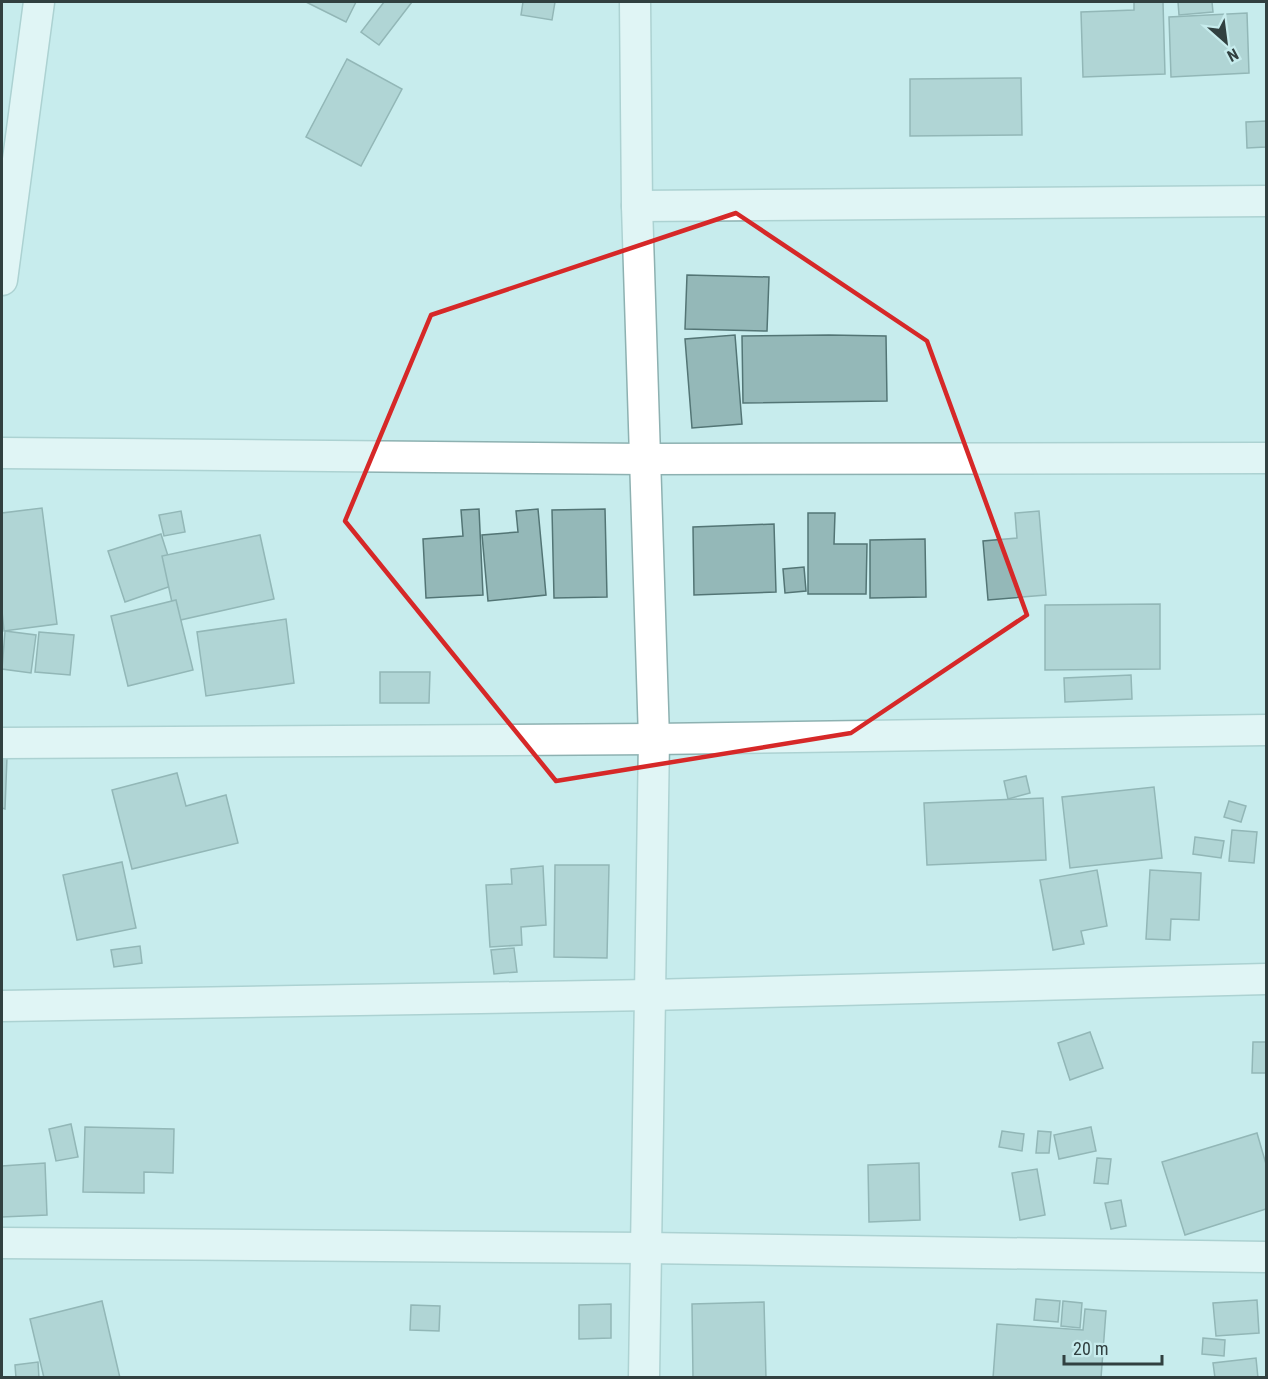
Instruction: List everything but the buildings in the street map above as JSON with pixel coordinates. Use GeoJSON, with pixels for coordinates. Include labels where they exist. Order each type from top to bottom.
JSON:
{"type":"FeatureCollection","features":[{"type":"Feature","properties":{"kind":"street"},"geometry":{"type":"LineString","coordinates":[[2,280],[39,2]]}},
{"type":"Feature","properties":{"kind":"street"},"geometry":{"type":"LineString","coordinates":[[635,2],[637,206],[654,739],[644,1377]]}},
{"type":"Feature","properties":{"kind":"street"},"geometry":{"type":"LineString","coordinates":[[637,206],[1266,201]]}},
{"type":"Feature","properties":{"kind":"street"},"geometry":{"type":"LineString","coordinates":[[2,453],[645,459],[1266,458]]}},
{"type":"Feature","properties":{"kind":"street"},"geometry":{"type":"LineString","coordinates":[[2,743],[654,739],[1266,730]]}},
{"type":"Feature","properties":{"kind":"street"},"geometry":{"type":"LineString","coordinates":[[2,1006],[650,995],[1266,979]]}},
{"type":"Feature","properties":{"kind":"street"},"geometry":{"type":"LineString","coordinates":[[2,1243],[646,1248],[1266,1257]]}},
{"type":"Feature","properties":{"kind":"highlighted area"},"geometry":{"type":"Polygon","coordinates":[[[736,213],[927,341],[1027,615],[851,733],[556,781],[345,521],[431,315],[736,213]]]}}]}
